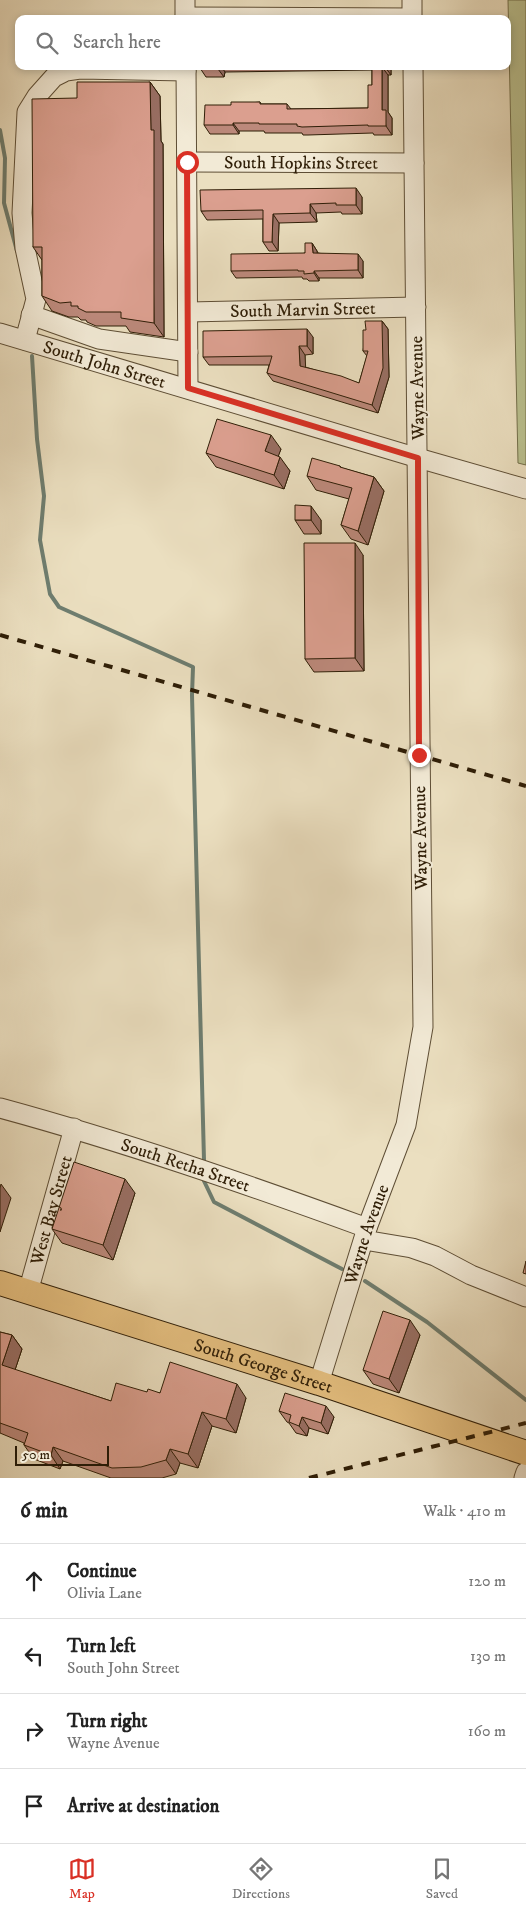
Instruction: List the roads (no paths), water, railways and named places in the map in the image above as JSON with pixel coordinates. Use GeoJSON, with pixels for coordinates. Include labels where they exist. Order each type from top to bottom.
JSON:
{"type":"FeatureCollection","features":[{"type":"Feature","properties":{"kind":"main road","name":"South George Street"},"geometry":{"type":"LineString","coordinates":[[0,1283],[319,1383],[526,1453]]}},
{"type":"Feature","properties":{"kind":"street"},"geometry":{"type":"LineString","coordinates":[[185,12],[412,12]]}},
{"type":"Feature","properties":{"kind":"street"},"geometry":{"type":"LineString","coordinates":[[25,340],[36,300],[25,248],[22,213],[27,112],[36,96],[54,77],[73,70]]}},
{"type":"Feature","properties":{"kind":"street"},"geometry":{"type":"LineString","coordinates":[[186,70],[188,388]]}},
{"type":"Feature","properties":{"kind":"street","name":"Wayne Avenue"},"geometry":{"type":"LineString","coordinates":[[319,1383],[366,1234],[406,1125],[423,1027],[412,70]]}},
{"type":"Feature","properties":{"kind":"street","name":"South Hopkins Street"},"geometry":{"type":"LineString","coordinates":[[187,162],[414,163]]}},
{"type":"Feature","properties":{"kind":"street","name":"South Marvin Street"},"geometry":{"type":"LineString","coordinates":[[189,312],[416,308]]}},
{"type":"Feature","properties":{"kind":"street"},"geometry":{"type":"LineString","coordinates":[[31,315],[99,339],[188,352]]}},
{"type":"Feature","properties":{"kind":"street","name":"South John Street"},"geometry":{"type":"LineString","coordinates":[[0,333],[526,489]]}},
{"type":"Feature","properties":{"kind":"street","name":"South Retha Street"},"geometry":{"type":"LineString","coordinates":[[0,1108],[74,1128],[254,1187],[366,1234],[435,1256],[471,1275],[526,1297]]}},
{"type":"Feature","properties":{"kind":"street","name":"West Bay Street"},"geometry":{"type":"LineString","coordinates":[[28,1292],[74,1128]]}},
{"type":"Feature","properties":{"kind":"street"},"geometry":{"type":"LineString","coordinates":[[524,1478],[526,1472]]}},
{"type":"Feature","properties":{"kind":"waterway"},"geometry":{"type":"LineString","coordinates":[[0,130],[5,158],[4,203],[17,251]]}},
{"type":"Feature","properties":{"kind":"waterway"},"geometry":{"type":"LineString","coordinates":[[32,356],[37,439],[44,496],[40,540],[50,594],[59,607],[193,667],[192,695],[204,1160]]}},
{"type":"Feature","properties":{"kind":"waterway"},"geometry":{"type":"LineString","coordinates":[[204,1181],[214,1202],[342,1269]]}},
{"type":"Feature","properties":{"kind":"waterway"},"geometry":{"type":"LineString","coordinates":[[365,1281],[427,1322],[526,1400]]}},
{"type":"Feature","properties":{"kind":"railway"},"geometry":{"type":"LineString","coordinates":[[0,635],[526,786]]}},
{"type":"Feature","properties":{"kind":"railway"},"geometry":{"type":"LineString","coordinates":[[309,1478],[526,1423]]}}]}
